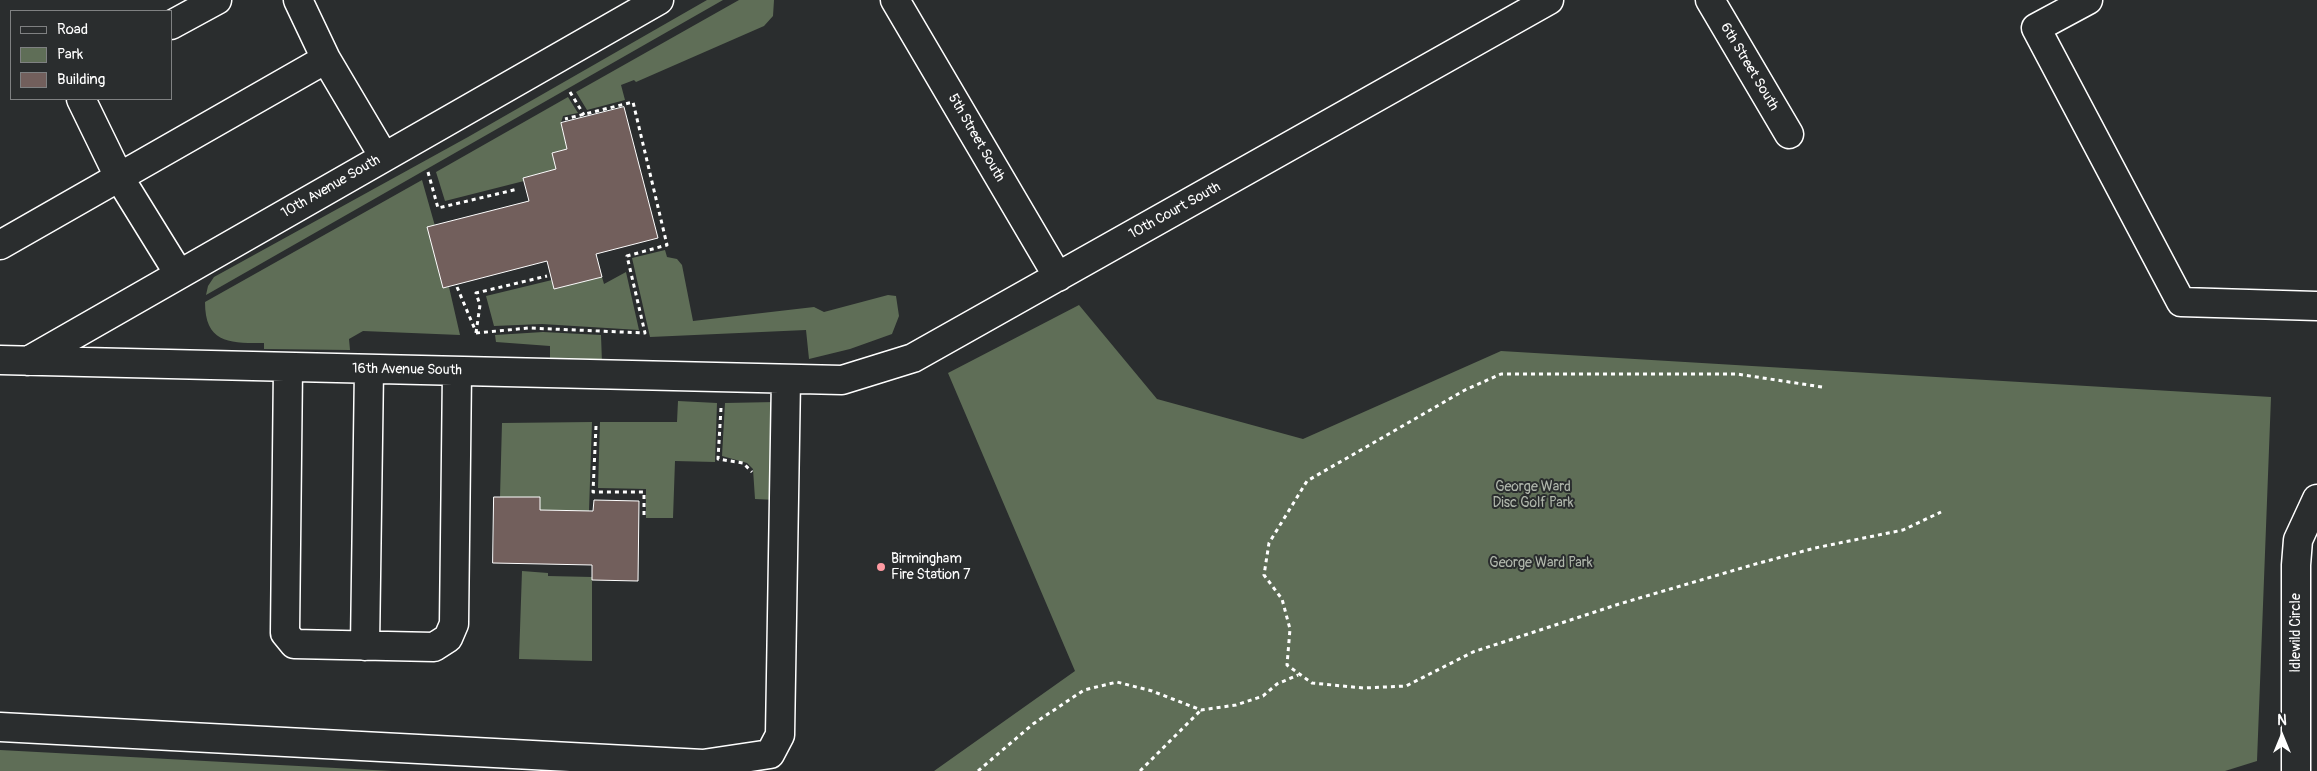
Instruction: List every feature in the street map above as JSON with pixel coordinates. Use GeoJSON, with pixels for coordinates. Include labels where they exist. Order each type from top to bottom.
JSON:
{"type":"FeatureCollection","features":[{"type":"Feature","properties":{"kind":"street"},"geometry":{"type":"LineString","coordinates":[[172,24],[218,0]]}},
{"type":"Feature","properties":{"kind":"street"},"geometry":{"type":"LineString","coordinates":[[298,0],[326,59],[384,157]]}},
{"type":"Feature","properties":{"kind":"street","name":"10th Avenue South"},"geometry":{"type":"LineString","coordinates":[[28,361],[659,0]]}},
{"type":"Feature","properties":{"kind":"street","name":"5th Street South"},"geometry":{"type":"LineString","coordinates":[[895,0],[1058,277]]}},
{"type":"Feature","properties":{"kind":"street","name":"10th Court South"},"geometry":{"type":"LineString","coordinates":[[786,379],[842,380],[913,358],[1549,0]]}},
{"type":"Feature","properties":{"kind":"street","name":"6th Street South"},"geometry":{"type":"LineString","coordinates":[[1710,0],[1789,134]]}},
{"type":"Feature","properties":{"kind":"street"},"geometry":{"type":"LineString","coordinates":[[2088,0],[2036,28],[2181,302],[2317,306]]}},
{"type":"Feature","properties":{"kind":"street"},"geometry":{"type":"LineString","coordinates":[[0,244],[326,59]]}},
{"type":"Feature","properties":{"kind":"street"},"geometry":{"type":"LineString","coordinates":[[81,100],[119,177],[179,274]]}},
{"type":"Feature","properties":{"kind":"street"},"geometry":{"type":"LineString","coordinates":[[0,360],[28,361]]}},
{"type":"Feature","properties":{"kind":"street","name":"16th Avenue South"},"geometry":{"type":"LineString","coordinates":[[28,361],[786,379]]}},
{"type":"Feature","properties":{"kind":"street"},"geometry":{"type":"LineString","coordinates":[[288,367],[285,633],[294,644],[365,646],[434,647],[448,638],[454,624],[457,371]]}},
{"type":"Feature","properties":{"kind":"street"},"geometry":{"type":"LineString","coordinates":[[365,646],[369,369]]}},
{"type":"Feature","properties":{"kind":"street"},"geometry":{"type":"LineString","coordinates":[[0,727],[703,764],[770,754],[780,735],[786,379]]}},
{"type":"Feature","properties":{"kind":"street","name":"Idlewild Circle"},"geometry":{"type":"LineString","coordinates":[[2296,771],[2298,540],[2317,499]]}},
{"type":"Feature","properties":{"kind":"path"},"geometry":{"type":"LineString","coordinates":[[570,92],[584,115]]}},
{"type":"Feature","properties":{"kind":"path"},"geometry":{"type":"LineString","coordinates":[[476,332],[529,328],[644,333],[627,256],[667,245],[633,102],[565,119]]}},
{"type":"Feature","properties":{"kind":"path"},"geometry":{"type":"LineString","coordinates":[[428,172],[438,208],[518,189]]}},
{"type":"Feature","properties":{"kind":"path"},"geometry":{"type":"LineString","coordinates":[[476,332],[480,305],[476,293],[547,276]]}},
{"type":"Feature","properties":{"kind":"path"},"geometry":{"type":"LineString","coordinates":[[457,287],[476,332]]}},
{"type":"Feature","properties":{"kind":"path"},"geometry":{"type":"LineString","coordinates":[[1822,387],[1737,374],[1618,373],[1501,374],[1465,390],[1307,481],[1293,501],[1270,543],[1264,575],[1282,599],[1290,629],[1287,665],[1298,675],[1312,683],[1363,688],[1406,686],[1472,652],[1619,604],[1815,548],[1903,530],[1941,512]]}},
{"type":"Feature","properties":{"kind":"path"},"geometry":{"type":"LineString","coordinates":[[722,403],[718,459],[744,463],[752,471],[752,480]]}},
{"type":"Feature","properties":{"kind":"path"},"geometry":{"type":"LineString","coordinates":[[596,426],[593,492],[644,492],[644,515]]}},
{"type":"Feature","properties":{"kind":"path"},"geometry":{"type":"LineString","coordinates":[[978,771],[1033,724],[1084,690],[1117,682],[1152,691],[1201,710],[1236,705],[1263,696],[1277,684],[1298,675]]}},
{"type":"Feature","properties":{"kind":"path"},"geometry":{"type":"LineString","coordinates":[[1140,771],[1201,710]]}},
{"type":"Feature","properties":{"kind":"green space"},"geometry":{"type":"Polygon","coordinates":[[[707,0],[723,0],[206,295],[208,286],[214,277],[468,137],[707,0]]]}},
{"type":"Feature","properties":{"kind":"green space"},"geometry":{"type":"Polygon","coordinates":[[[739,0],[774,0],[773,16],[764,26],[636,82],[634,80],[621,85],[625,100],[587,110],[576,92],[739,0]]]}},
{"type":"Feature","properties":{"kind":"green space"},"geometry":{"type":"Polygon","coordinates":[[[568,97],[578,113],[563,116],[561,123],[567,149],[552,153],[556,169],[523,178],[524,181],[445,201],[436,172],[568,97]]]}},
{"type":"Feature","properties":{"kind":"green space"},"geometry":{"type":"Polygon","coordinates":[[[422,180],[435,226],[443,288],[449,287],[460,335],[363,331],[349,339],[350,350],[264,349],[264,343],[230,341],[222,338],[209,326],[205,302],[422,180]]]}},
{"type":"Feature","properties":{"kind":"green space"},"geometry":{"type":"Polygon","coordinates":[[[665,250],[667,257],[677,259],[682,265],[693,321],[814,307],[824,312],[888,295],[896,296],[899,316],[892,334],[850,349],[809,359],[806,330],[650,337],[632,258],[665,250]]]}},
{"type":"Feature","properties":{"kind":"green space"},"geometry":{"type":"Polygon","coordinates":[[[626,272],[639,330],[542,324],[494,326],[486,296],[552,280],[554,289],[602,277],[604,284],[626,272]]]}},
{"type":"Feature","properties":{"kind":"green space","name":"George Ward Park"},"geometry":{"type":"Polygon","coordinates":[[[1079,305],[1157,399],[1303,439],[1501,351],[2271,397],[2257,761],[2225,771],[934,771],[1075,671],[948,373],[1079,305]]]}},
{"type":"Feature","properties":{"kind":"green space"},"geometry":{"type":"Polygon","coordinates":[[[543,332],[601,335],[602,363],[550,362],[550,346],[496,342],[495,335],[543,332]]]}},
{"type":"Feature","properties":{"kind":"green space"},"geometry":{"type":"Polygon","coordinates":[[[678,401],[717,403],[715,462],[675,461],[673,518],[646,518],[646,489],[598,488],[600,422],[677,422],[678,401]]]}},
{"type":"Feature","properties":{"kind":"green space"},"geometry":{"type":"Polygon","coordinates":[[[775,402],[776,500],[755,499],[753,469],[747,463],[722,456],[725,403],[775,402]]]}},
{"type":"Feature","properties":{"kind":"green space"},"geometry":{"type":"Polygon","coordinates":[[[592,422],[589,511],[540,510],[540,497],[500,497],[502,423],[592,422]]]}},
{"type":"Feature","properties":{"kind":"green space"},"geometry":{"type":"Polygon","coordinates":[[[522,571],[548,573],[548,576],[592,577],[592,661],[519,659],[522,571]]]}},
{"type":"Feature","properties":{"kind":"green space"},"geometry":{"type":"Polygon","coordinates":[[[0,750],[392,771],[0,771],[0,750]]]}},
{"type":"Feature","properties":{"kind":"building"},"geometry":{"type":"Polygon","coordinates":[[[624,107],[658,238],[596,254],[602,277],[554,289],[547,261],[443,288],[427,227],[529,201],[523,178],[556,169],[552,153],[567,149],[561,123],[624,107]]]}},
{"type":"Feature","properties":{"kind":"building"},"geometry":{"type":"Polygon","coordinates":[[[494,497],[540,497],[540,510],[593,511],[594,500],[639,501],[638,581],[592,580],[592,565],[493,563],[494,497]]]}},
{"type":"Feature","properties":{"kind":"place","name":"Birmingham Fire Station 7"},"geometry":{"type":"Point","coordinates":[881,567]}},
{"type":"Feature","properties":{"kind":"park label","name":"George Ward Disc Golf Park"},"geometry":{"type":"Point","coordinates":[1533,496]}}]}
